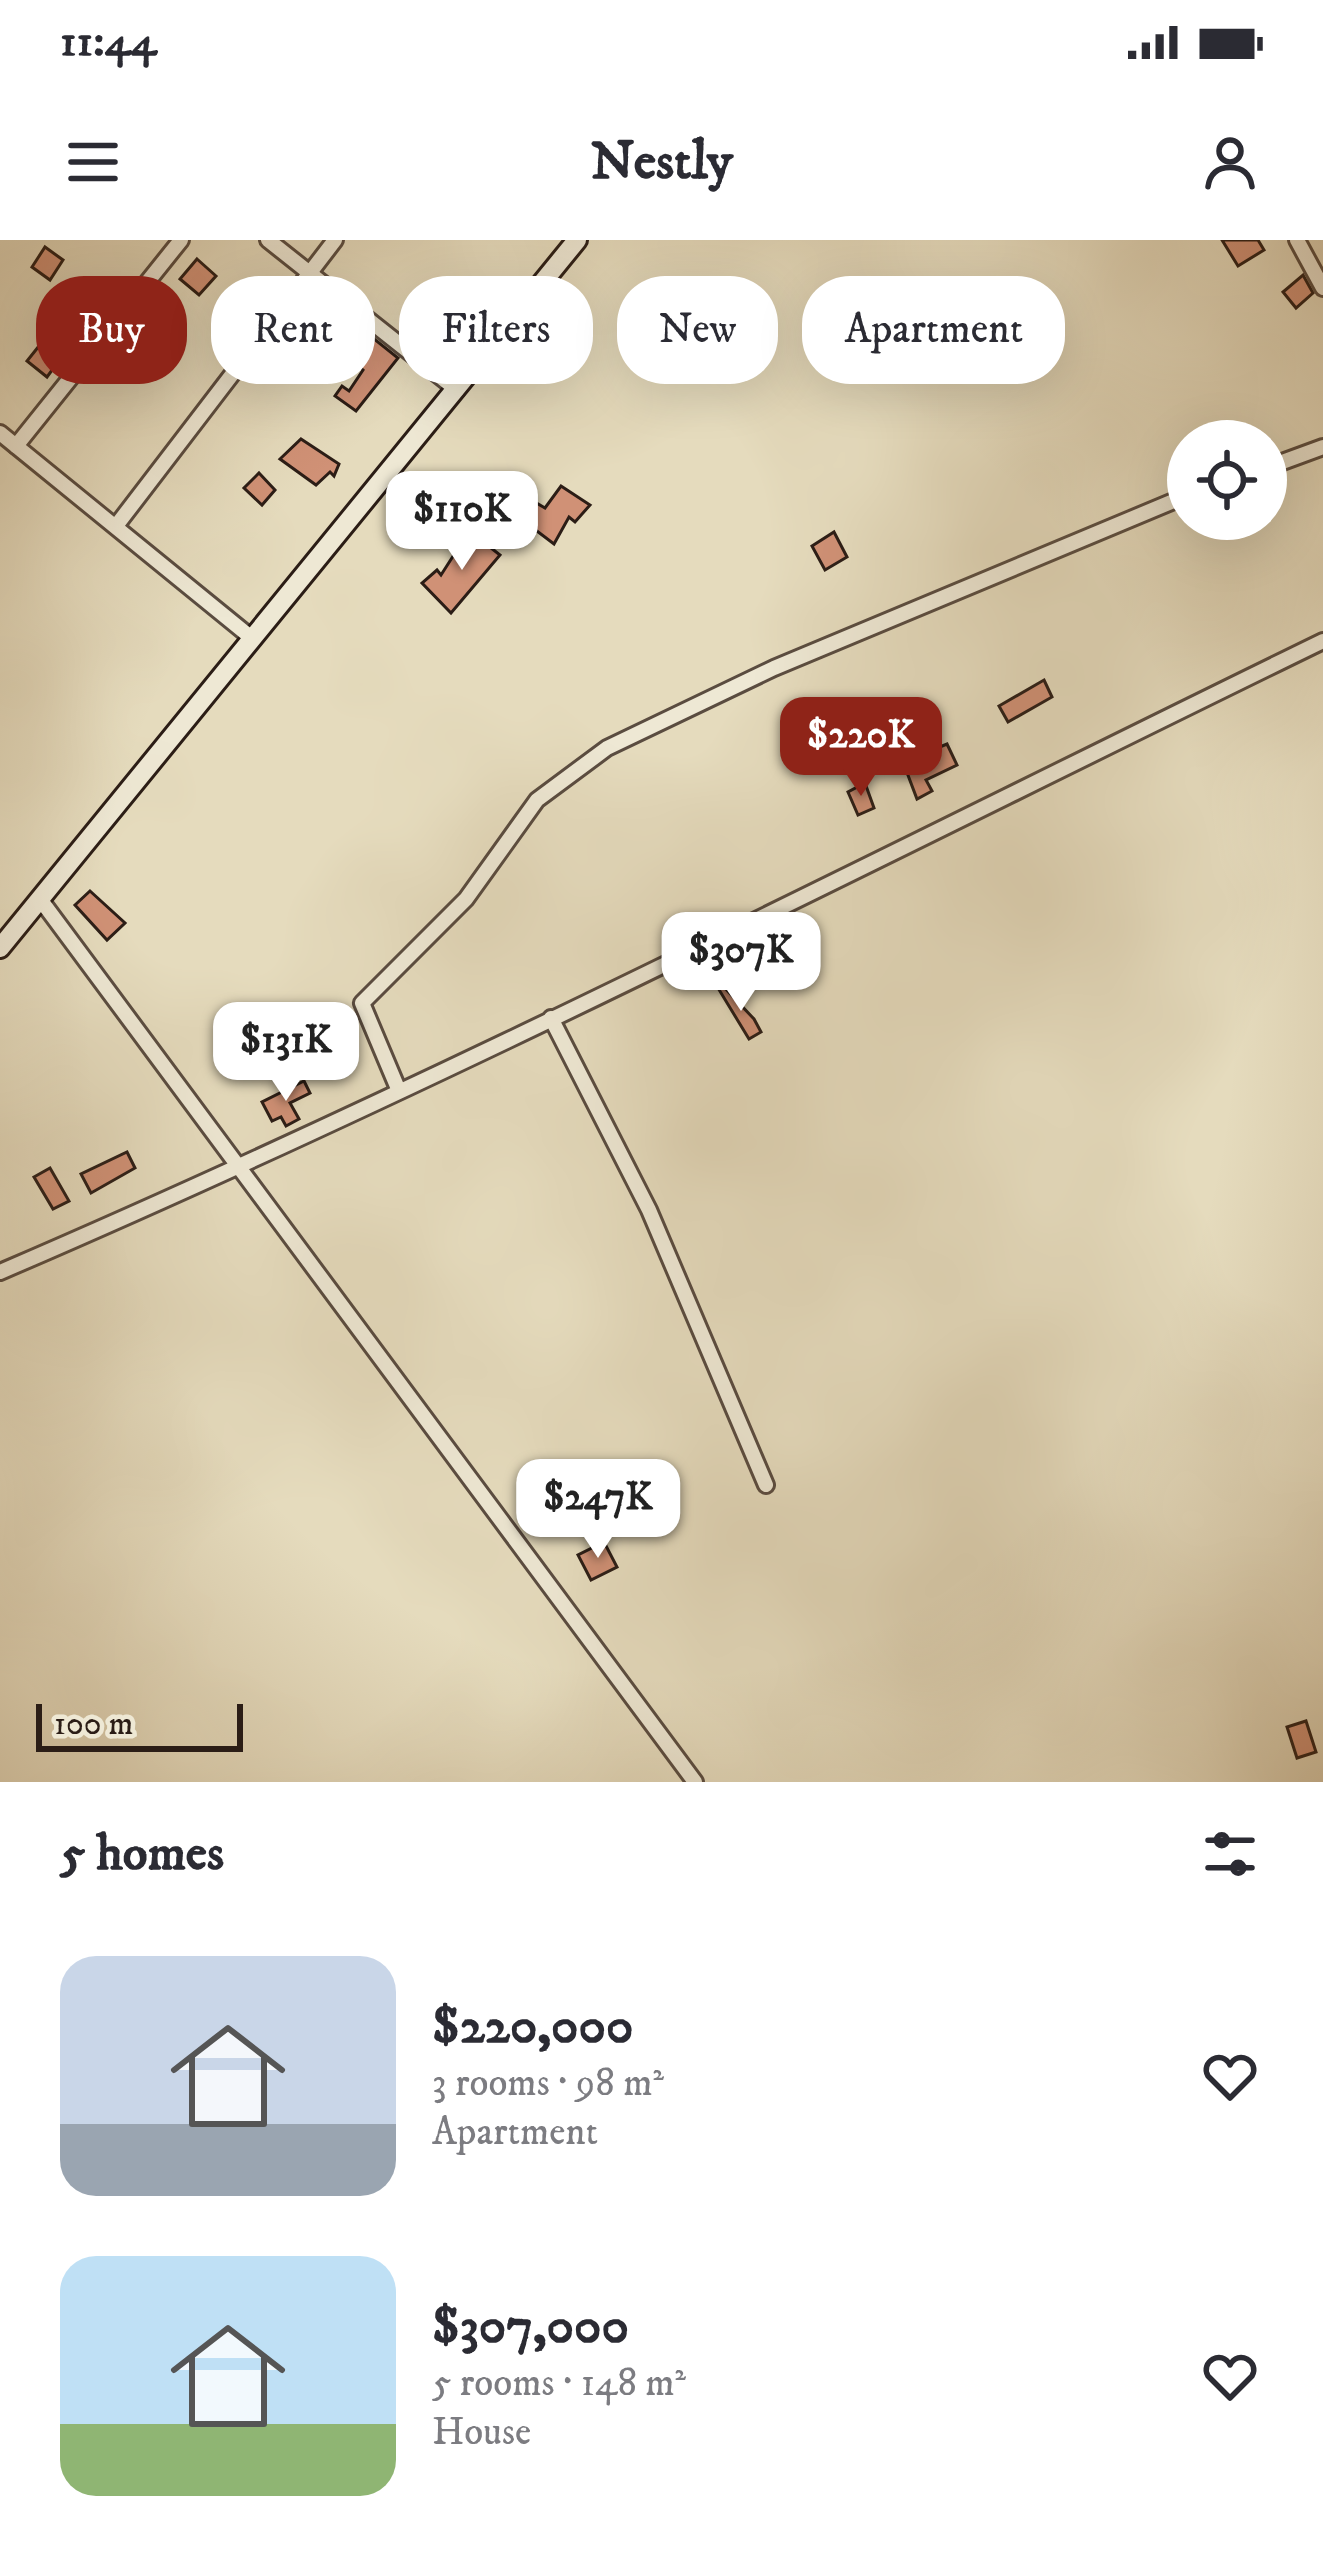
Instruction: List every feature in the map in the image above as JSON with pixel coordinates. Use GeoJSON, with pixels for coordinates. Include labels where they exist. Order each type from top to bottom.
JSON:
{"type":"FeatureCollection","features":[{"type":"Feature","properties":{"kind":"main road"},"geometry":{"type":"LineString","coordinates":[[0,948],[577,240]]}},
{"type":"Feature","properties":{"kind":"street"},"geometry":{"type":"LineString","coordinates":[[16,446],[181,240]]}},
{"type":"Feature","properties":{"kind":"street"},"geometry":{"type":"LineString","coordinates":[[268,240],[457,390]]}},
{"type":"Feature","properties":{"kind":"street"},"geometry":{"type":"LineString","coordinates":[[116,526],[335,240]]}},
{"type":"Feature","properties":{"kind":"street"},"geometry":{"type":"LineString","coordinates":[[1297,240],[1323,288]]}},
{"type":"Feature","properties":{"kind":"street"},"geometry":{"type":"LineString","coordinates":[[0,433],[254,638]]}},
{"type":"Feature","properties":{"kind":"street"},"geometry":{"type":"LineString","coordinates":[[1287,461],[1323,448]]}},
{"type":"Feature","properties":{"kind":"street"},"geometry":{"type":"LineString","coordinates":[[399,1091],[362,1003],[466,899],[537,800],[607,748],[774,668],[1167,504]]}},
{"type":"Feature","properties":{"kind":"street"},"geometry":{"type":"LineString","coordinates":[[0,1272],[399,1091],[1323,641]]}},
{"type":"Feature","properties":{"kind":"street"},"geometry":{"type":"LineString","coordinates":[[40,899],[694,1782]]}},
{"type":"Feature","properties":{"kind":"street"},"geometry":{"type":"LineString","coordinates":[[551,1018],[649,1210],[766,1485]]}},
{"type":"Feature","properties":{"kind":"building"},"geometry":{"type":"Polygon","coordinates":[[[1222,240],[1258,240],[1264,250],[1238,266],[1222,240]]]}},
{"type":"Feature","properties":{"kind":"building"},"geometry":{"type":"Polygon","coordinates":[[[45,247],[63,260],[53,276],[32,267],[45,247]]]}},
{"type":"Feature","properties":{"kind":"building"},"geometry":{"type":"Polygon","coordinates":[[[197,259],[216,276],[211,276],[199,295],[183,276],[197,259]]]}},
{"type":"Feature","properties":{"kind":"building"},"geometry":{"type":"Polygon","coordinates":[[[1303,275],[1313,293],[1296,308],[1283,292],[1303,275]]]}},
{"type":"Feature","properties":{"kind":"building"},"geometry":{"type":"Polygon","coordinates":[[[375,340],[398,358],[356,411],[335,396],[342,386],[349,391],[354,384],[375,384],[375,340]]]}},
{"type":"Feature","properties":{"kind":"building"},"geometry":{"type":"Polygon","coordinates":[[[301,439],[339,464],[334,476],[330,472],[316,485],[280,459],[301,439]]]}},
{"type":"Feature","properties":{"kind":"building"},"geometry":{"type":"Polygon","coordinates":[[[259,473],[275,490],[262,505],[244,488],[259,473]]]}},
{"type":"Feature","properties":{"kind":"building"},"geometry":{"type":"Polygon","coordinates":[[[561,486],[590,505],[575,522],[569,517],[554,544],[525,522],[533,501],[545,508],[561,486]]]}},
{"type":"Feature","properties":{"kind":"building"},"geometry":{"type":"Polygon","coordinates":[[[834,532],[847,557],[825,570],[812,546],[834,532]]]}},
{"type":"Feature","properties":{"kind":"building"},"geometry":{"type":"Polygon","coordinates":[[[476,536],[500,555],[451,613],[422,583],[437,570],[441,575],[457,550],[476,536]]]}},
{"type":"Feature","properties":{"kind":"building"},"geometry":{"type":"Polygon","coordinates":[[[1044,680],[1052,697],[1008,722],[999,706],[1044,680]]]}},
{"type":"Feature","properties":{"kind":"building"},"geometry":{"type":"Polygon","coordinates":[[[947,744],[957,765],[926,780],[932,791],[917,799],[903,762],[947,744]]]}},
{"type":"Feature","properties":{"kind":"building"},"geometry":{"type":"Polygon","coordinates":[[[865,783],[874,808],[858,815],[848,792],[865,783]]]}},
{"type":"Feature","properties":{"kind":"building"},"geometry":{"type":"Polygon","coordinates":[[[90,891],[125,923],[107,940],[75,905],[90,891]]]}},
{"type":"Feature","properties":{"kind":"building"},"geometry":{"type":"Polygon","coordinates":[[[722,985],[761,1032],[749,1039],[718,988],[722,985]]]}},
{"type":"Feature","properties":{"kind":"building"},"geometry":{"type":"Polygon","coordinates":[[[304,1081],[310,1093],[290,1103],[299,1119],[286,1126],[281,1117],[272,1121],[262,1102],[304,1081]]]}},
{"type":"Feature","properties":{"kind":"building"},"geometry":{"type":"Polygon","coordinates":[[[127,1152],[135,1168],[91,1193],[81,1174],[127,1152]]]}},
{"type":"Feature","properties":{"kind":"building"},"geometry":{"type":"Polygon","coordinates":[[[50,1168],[69,1201],[53,1209],[34,1177],[50,1168]]]}},
{"type":"Feature","properties":{"kind":"building"},"geometry":{"type":"Polygon","coordinates":[[[604,1542],[617,1567],[591,1580],[578,1555],[604,1542]]]}},
{"type":"Feature","properties":{"kind":"building"},"geometry":{"type":"Polygon","coordinates":[[[1306,1721],[1316,1752],[1297,1758],[1287,1727],[1306,1721]]]}}]}
